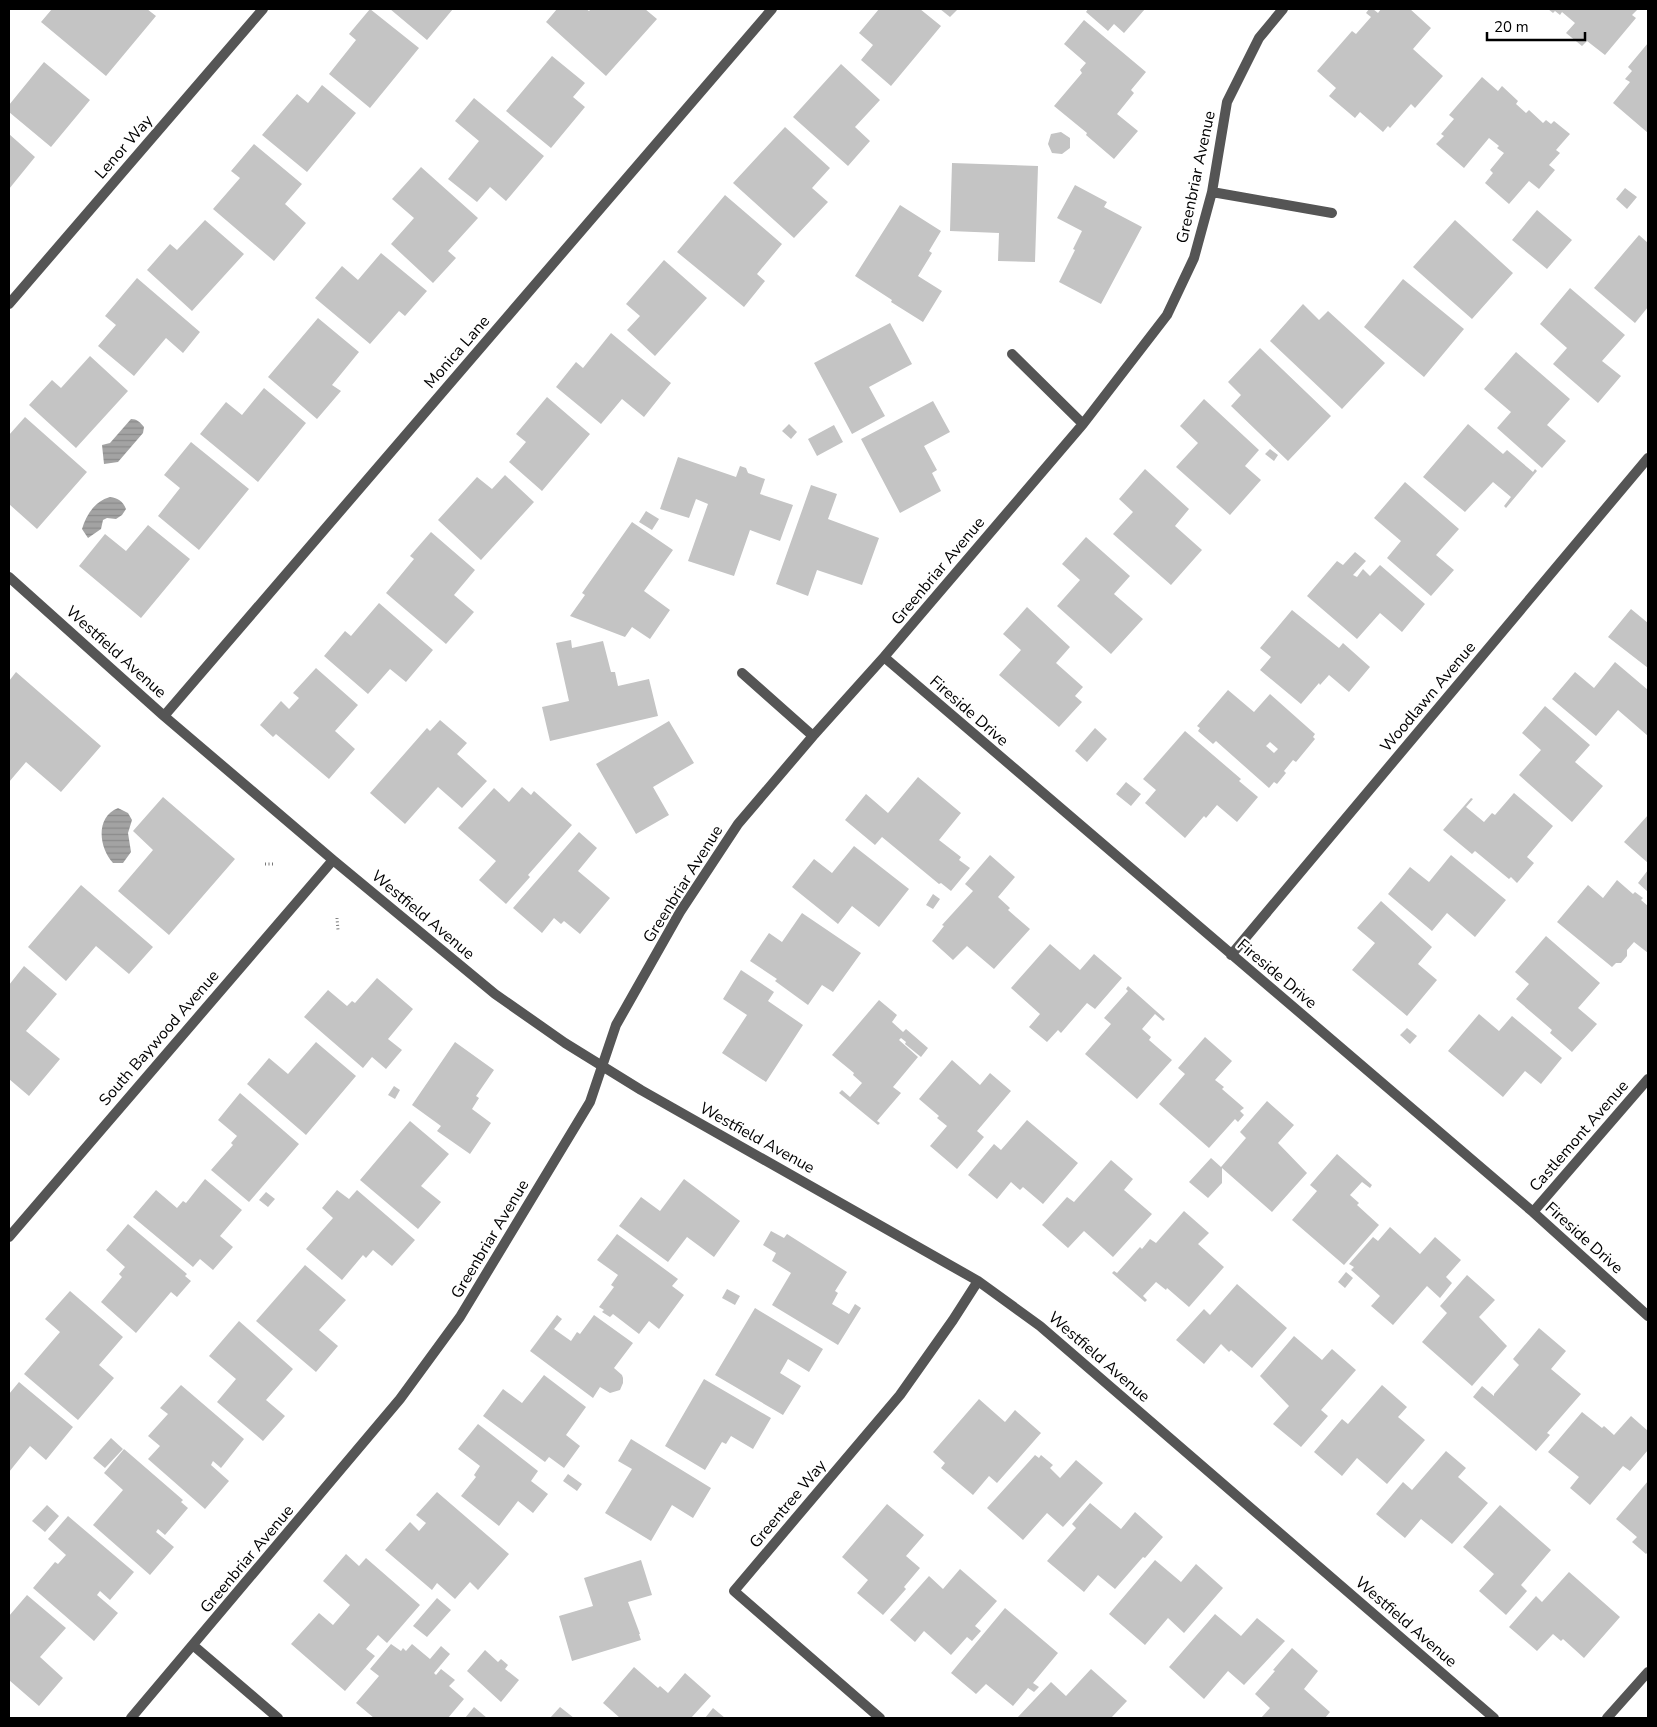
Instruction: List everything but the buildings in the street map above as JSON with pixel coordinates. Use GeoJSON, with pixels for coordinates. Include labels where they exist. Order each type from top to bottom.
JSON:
{"type":"FeatureCollection","features":[{"type":"Feature","properties":{"kind":"street","name":"Lenor Way"},"geometry":{"type":"LineString","coordinates":[[9,304],[263,9]]}},
{"type":"Feature","properties":{"kind":"street","name":"Monica Lane"},"geometry":{"type":"LineString","coordinates":[[164,716],[772,9]]}},
{"type":"Feature","properties":{"kind":"street","name":"Greenbriar Avenue"},"geometry":{"type":"LineString","coordinates":[[131,1718],[194,1646],[400,1399],[460,1317],[590,1102],[616,1025],[680,912],[738,824],[1083,424],[1167,315],[1194,258],[1212,192],[1226,102],[1259,38],[1283,9]]}},
{"type":"Feature","properties":{"kind":"street"},"geometry":{"type":"LineString","coordinates":[[1212,192],[1332,213]]}},
{"type":"Feature","properties":{"kind":"street"},"geometry":{"type":"LineString","coordinates":[[1012,354],[1083,424]]}},
{"type":"Feature","properties":{"kind":"street","name":"Woodlawn Avenue"},"geometry":{"type":"LineString","coordinates":[[1231,955],[1648,458]]}},
{"type":"Feature","properties":{"kind":"street","name":"Westfield Avenue"},"geometry":{"type":"LineString","coordinates":[[9,578],[164,716],[333,860],[495,994],[641,1090],[978,1281],[1040,1326],[1494,1718]]}},
{"type":"Feature","properties":{"kind":"street","name":"Fireside Drive"},"geometry":{"type":"LineString","coordinates":[[884,657],[1533,1212],[1648,1316]]}},
{"type":"Feature","properties":{"kind":"street"},"geometry":{"type":"LineString","coordinates":[[742,673],[813,736]]}},
{"type":"Feature","properties":{"kind":"street","name":"South Baywood Avenue"},"geometry":{"type":"LineString","coordinates":[[9,1237],[333,860]]}},
{"type":"Feature","properties":{"kind":"street","name":"Castlemont Avenue"},"geometry":{"type":"LineString","coordinates":[[1533,1212],[1648,1079]]}},
{"type":"Feature","properties":{"kind":"street","name":"Greentree Way"},"geometry":{"type":"LineString","coordinates":[[880,1718],[734,1590],[900,1395],[978,1281]]}},
{"type":"Feature","properties":{"kind":"street"},"geometry":{"type":"LineString","coordinates":[[194,1646],[278,1718]]}},
{"type":"Feature","properties":{"kind":"street"},"geometry":{"type":"LineString","coordinates":[[1606,1718],[1648,1672]]}},
{"type":"Feature","properties":{"kind":"path"},"geometry":{"type":"LineString","coordinates":[[265,864],[274,864]]}},
{"type":"Feature","properties":{"kind":"path"},"geometry":{"type":"LineString","coordinates":[[337,918],[338,930]]}},
{"type":"Feature","properties":{"kind":"shaded area"},"geometry":{"type":"Polygon","coordinates":[[[131,419],[137,420],[143,425],[143,433],[118,462],[104,464],[102,445],[110,443],[131,419]]]}},
{"type":"Feature","properties":{"kind":"shaded area"},"geometry":{"type":"Polygon","coordinates":[[[110,497],[120,500],[126,509],[116,519],[107,518],[103,520],[101,529],[88,538],[82,529],[86,519],[96,505],[110,497]]]}},
{"type":"Feature","properties":{"kind":"shaded area"},"geometry":{"type":"Polygon","coordinates":[[[118,808],[128,813],[132,820],[128,833],[131,852],[123,863],[113,863],[108,857],[102,841],[102,833],[106,818],[118,808]]]}}]}
